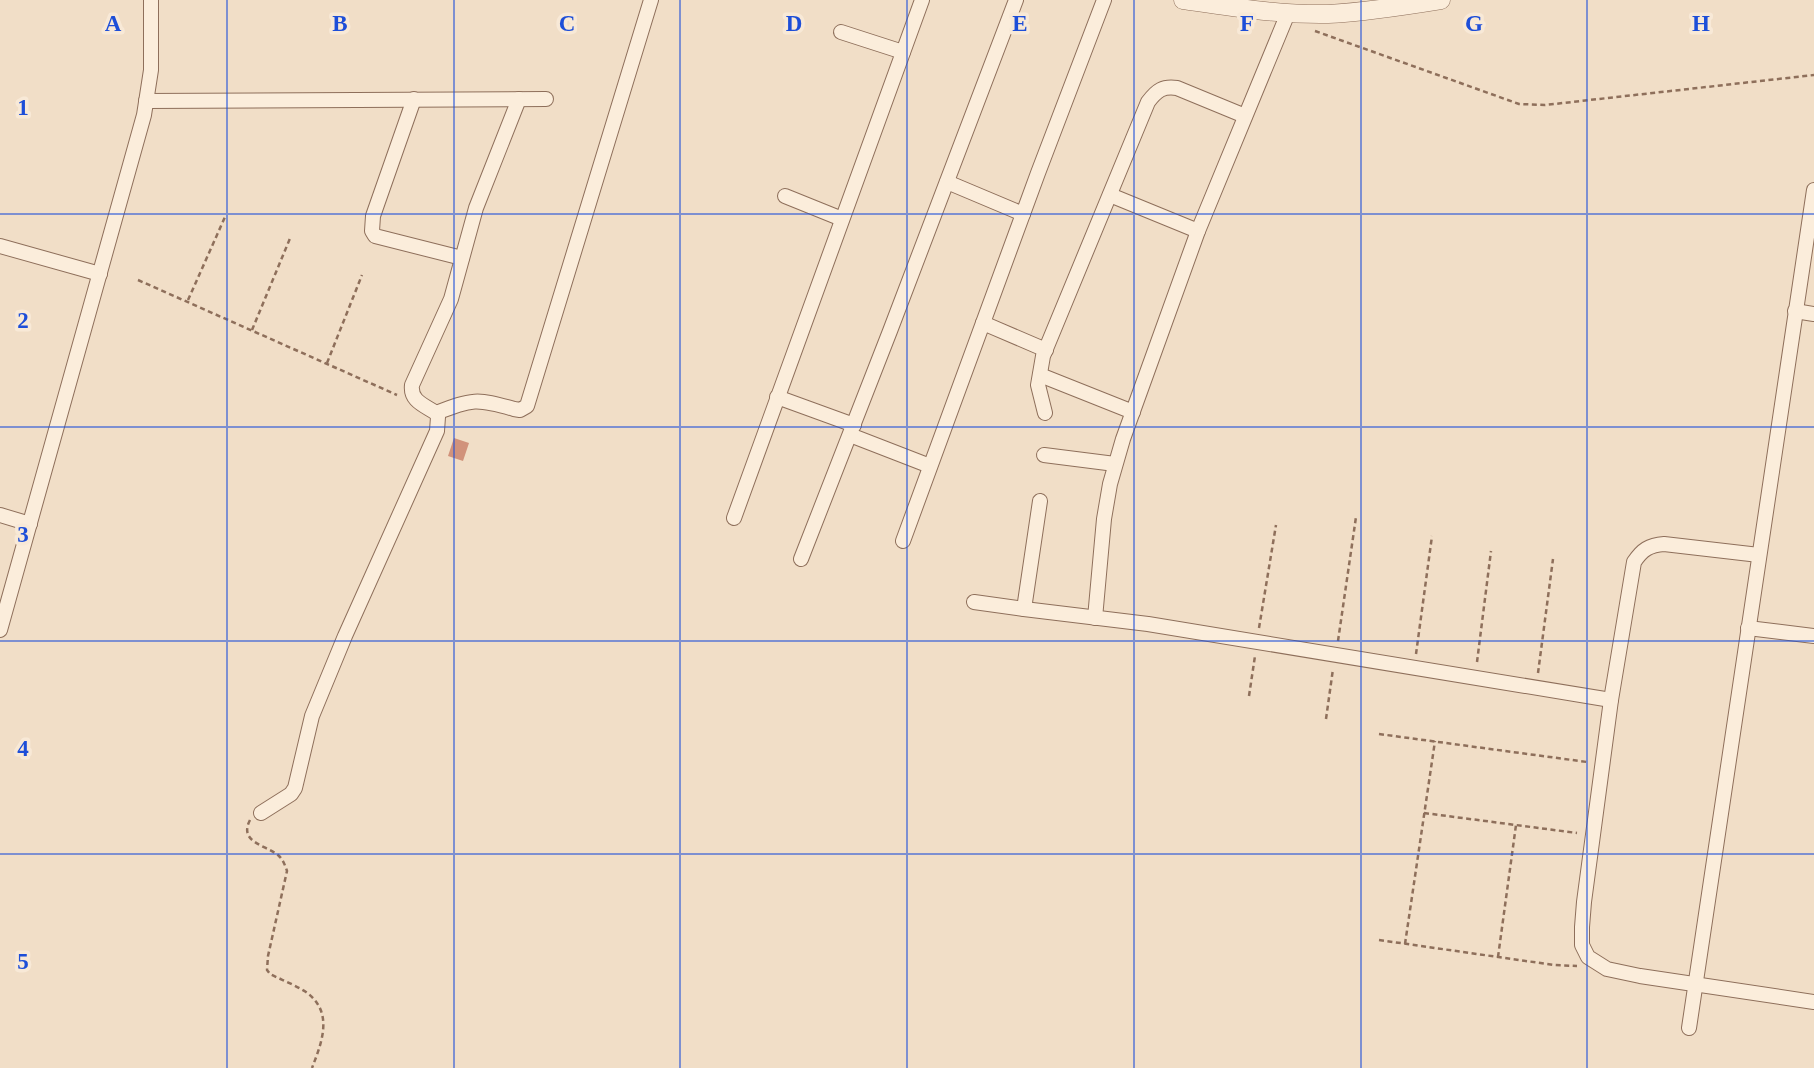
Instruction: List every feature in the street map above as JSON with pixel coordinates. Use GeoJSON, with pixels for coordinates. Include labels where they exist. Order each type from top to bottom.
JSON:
{"type":"FeatureCollection","features":[{"type":"Feature","properties":{"kind":"street"},"geometry":{"type":"LineString","coordinates":[[0,630],[145,115],[151,70],[151,0]]}},
{"type":"Feature","properties":{"kind":"street"},"geometry":{"type":"LineString","coordinates":[[436,413],[467,401],[478,400],[514,410],[527,406],[651,0]]}},
{"type":"Feature","properties":{"kind":"street"},"geometry":{"type":"LineString","coordinates":[[734,518],[922,0]]}},
{"type":"Feature","properties":{"kind":"street"},"geometry":{"type":"LineString","coordinates":[[801,559],[1016,0]]}},
{"type":"Feature","properties":{"kind":"street"},"geometry":{"type":"LineString","coordinates":[[903,541],[1104,0]]}},
{"type":"Feature","properties":{"kind":"street"},"geometry":{"type":"LineString","coordinates":[[1183,0],[1241,9],[1328,14],[1378,10],[1441,0]]}},
{"type":"Feature","properties":{"kind":"street"},"geometry":{"type":"LineString","coordinates":[[1095,618],[1104,519],[1115,464],[1198,231],[1288,13]]}},
{"type":"Feature","properties":{"kind":"street"},"geometry":{"type":"LineString","coordinates":[[841,32],[903,52]]}},
{"type":"Feature","properties":{"kind":"street"},"geometry":{"type":"LineString","coordinates":[[1045,413],[1038,385],[1046,350],[1148,102],[1161,88],[1177,88],[1245,116]]}},
{"type":"Feature","properties":{"kind":"street"},"geometry":{"type":"LineString","coordinates":[[414,99],[373,216],[372,231],[375,236],[462,258]]}},
{"type":"Feature","properties":{"kind":"street"},"geometry":{"type":"LineString","coordinates":[[261,813],[291,794],[295,788],[312,716],[437,431],[436,413],[413,397],[412,385],[450,299],[476,208],[519,99]]}},
{"type":"Feature","properties":{"kind":"street"},"geometry":{"type":"LineString","coordinates":[[146,101],[546,99]]}},
{"type":"Feature","properties":{"kind":"street"},"geometry":{"type":"LineString","coordinates":[[947,182],[1023,214]]}},
{"type":"Feature","properties":{"kind":"street"},"geometry":{"type":"LineString","coordinates":[[1689,1028],[1814,190]]}},
{"type":"Feature","properties":{"kind":"street"},"geometry":{"type":"LineString","coordinates":[[1110,195],[1198,231]]}},
{"type":"Feature","properties":{"kind":"street"},"geometry":{"type":"LineString","coordinates":[[785,196],[842,219]]}},
{"type":"Feature","properties":{"kind":"street"},"geometry":{"type":"LineString","coordinates":[[0,246],[100,274]]}},
{"type":"Feature","properties":{"kind":"street"},"geometry":{"type":"LineString","coordinates":[[1795,311],[1814,314]]}},
{"type":"Feature","properties":{"kind":"street"},"geometry":{"type":"LineString","coordinates":[[983,323],[1046,350]]}},
{"type":"Feature","properties":{"kind":"street"},"geometry":{"type":"LineString","coordinates":[[1040,374],[1133,412]]}},
{"type":"Feature","properties":{"kind":"street"},"geometry":{"type":"LineString","coordinates":[[777,397],[930,466]]}},
{"type":"Feature","properties":{"kind":"street"},"geometry":{"type":"LineString","coordinates":[[1044,455],[1115,464]]}},
{"type":"Feature","properties":{"kind":"street"},"geometry":{"type":"LineString","coordinates":[[1024,609],[1040,501]]}},
{"type":"Feature","properties":{"kind":"street"},"geometry":{"type":"LineString","coordinates":[[0,515],[30,524]]}},
{"type":"Feature","properties":{"kind":"street"},"geometry":{"type":"LineString","coordinates":[[1759,555],[1664,544],[1645,548],[1634,562],[1611,701],[1582,927],[1582,945],[1588,957],[1607,970],[1814,1002]]}},
{"type":"Feature","properties":{"kind":"street"},"geometry":{"type":"LineString","coordinates":[[974,602],[1148,624],[1611,701]]}},
{"type":"Feature","properties":{"kind":"street"},"geometry":{"type":"LineString","coordinates":[[1748,628],[1814,636]]}},
{"type":"Feature","properties":{"kind":"path"},"geometry":{"type":"LineString","coordinates":[[1311,30],[1519,104],[1529,105],[1559,104],[1814,75]]}},
{"type":"Feature","properties":{"kind":"path"},"geometry":{"type":"LineString","coordinates":[[187,302],[225,217]]}},
{"type":"Feature","properties":{"kind":"path"},"geometry":{"type":"LineString","coordinates":[[252,330],[291,236]]}},
{"type":"Feature","properties":{"kind":"path"},"geometry":{"type":"LineString","coordinates":[[326,364],[362,275]]}},
{"type":"Feature","properties":{"kind":"path"},"geometry":{"type":"LineString","coordinates":[[138,279],[403,398],[421,403]]}},
{"type":"Feature","properties":{"kind":"path"},"geometry":{"type":"LineString","coordinates":[[1326,719],[1356,517]]}},
{"type":"Feature","properties":{"kind":"path"},"geometry":{"type":"LineString","coordinates":[[1249,696],[1276,525]]}},
{"type":"Feature","properties":{"kind":"path"},"geometry":{"type":"LineString","coordinates":[[1414,668],[1432,536]]}},
{"type":"Feature","properties":{"kind":"path"},"geometry":{"type":"LineString","coordinates":[[1475,678],[1491,551]]}},
{"type":"Feature","properties":{"kind":"path"},"geometry":{"type":"LineString","coordinates":[[1536,688],[1553,559]]}},
{"type":"Feature","properties":{"kind":"path"},"geometry":{"type":"LineString","coordinates":[[1379,734],[1603,764]]}},
{"type":"Feature","properties":{"kind":"path"},"geometry":{"type":"LineString","coordinates":[[1405,944],[1435,741]]}},
{"type":"Feature","properties":{"kind":"path"},"geometry":{"type":"LineString","coordinates":[[261,813],[249,822],[247,834],[257,844],[278,855],[285,863],[287,871],[267,971],[306,993],[318,1005],[324,1027],[312,1068]]}},
{"type":"Feature","properties":{"kind":"path"},"geometry":{"type":"LineString","coordinates":[[1424,814],[1593,835]]}},
{"type":"Feature","properties":{"kind":"path"},"geometry":{"type":"LineString","coordinates":[[1498,957],[1516,825]]}},
{"type":"Feature","properties":{"kind":"path"},"geometry":{"type":"LineString","coordinates":[[1379,940],[1555,965],[1600,965]]}},
{"type":"Feature","properties":{"kind":"building"},"geometry":{"type":"Polygon","coordinates":[[[454,438],[469,443],[463,461],[448,456],[454,438]]]}}]}
